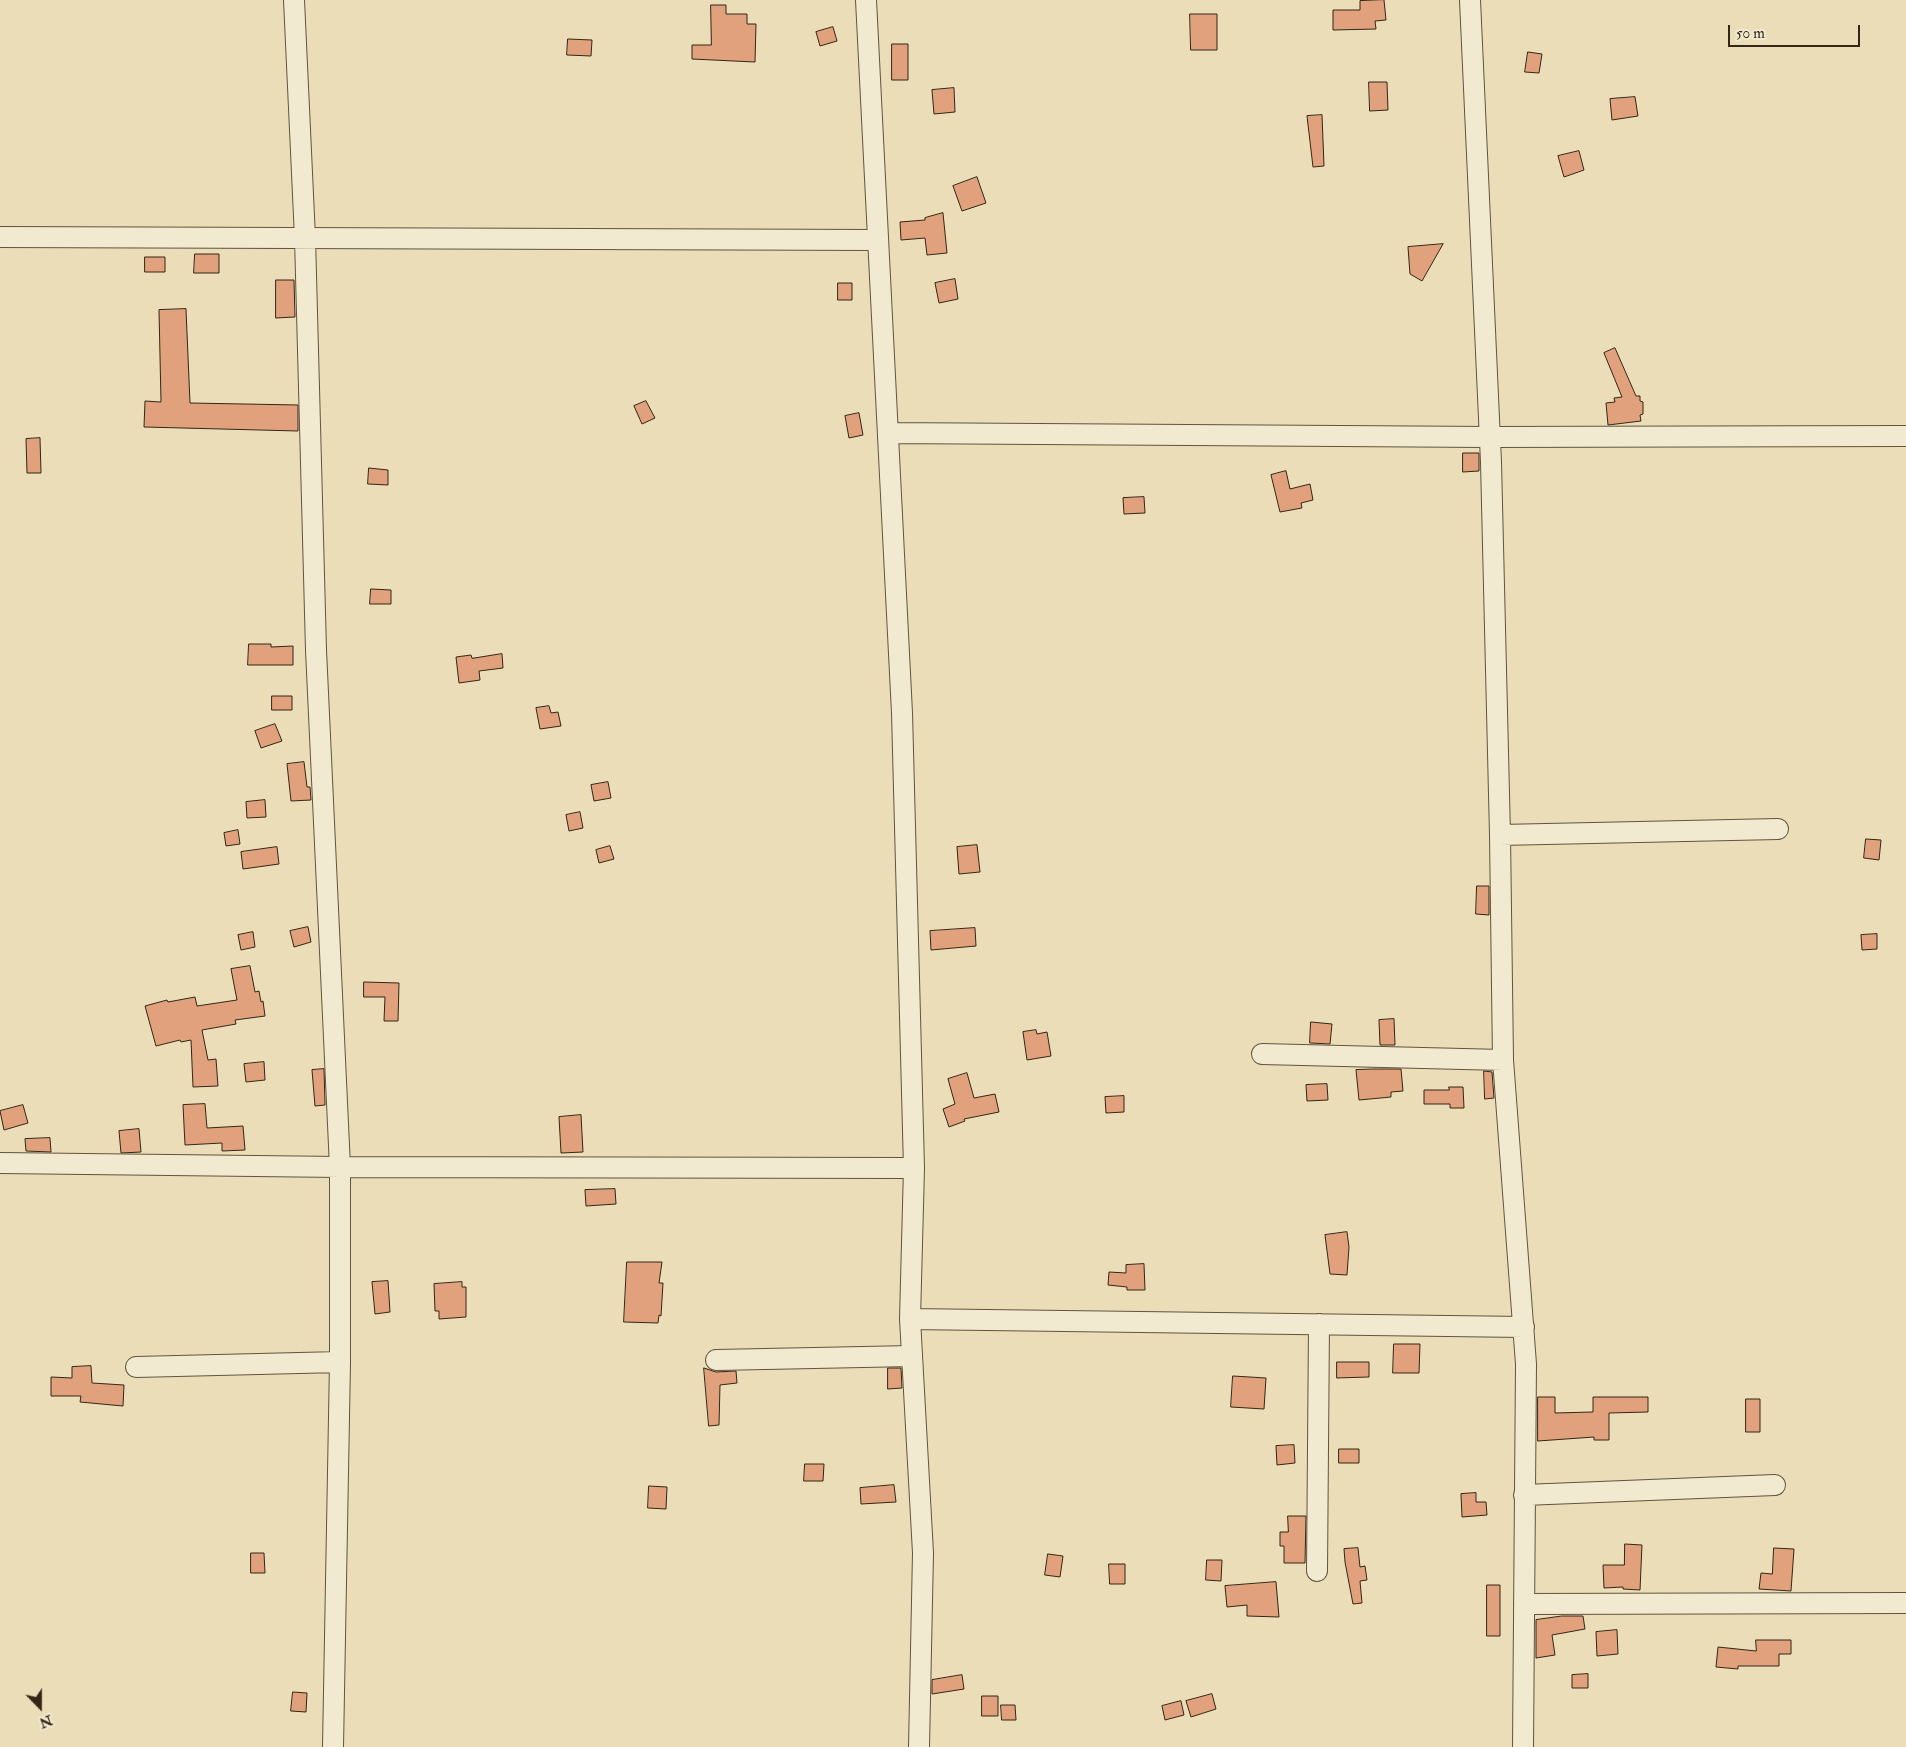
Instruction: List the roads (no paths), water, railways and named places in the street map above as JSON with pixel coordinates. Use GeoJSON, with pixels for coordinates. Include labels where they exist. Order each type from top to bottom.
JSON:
{"type":"FeatureCollection","features":[{"type":"Feature","properties":{"kind":"street"},"geometry":{"type":"LineString","coordinates":[[294,0],[304,238],[316,640],[340,1167],[340,1362],[333,1747]]}},
{"type":"Feature","properties":{"kind":"street"},"geometry":{"type":"LineString","coordinates":[[866,0],[902,713],[914,1168],[910,1319],[923,1553],[919,1747]]}},
{"type":"Feature","properties":{"kind":"street"},"geometry":{"type":"LineString","coordinates":[[1470,0],[1490,437],[1500,834],[1503,1060],[1526,1364],[1522,1747]]}},
{"type":"Feature","properties":{"kind":"street"},"geometry":{"type":"LineString","coordinates":[[0,237],[878,240]]}},
{"type":"Feature","properties":{"kind":"street"},"geometry":{"type":"LineString","coordinates":[[888,433],[1490,437],[1906,436]]}},
{"type":"Feature","properties":{"kind":"street"},"geometry":{"type":"LineString","coordinates":[[1500,834],[1778,829]]}},
{"type":"Feature","properties":{"kind":"street"},"geometry":{"type":"LineString","coordinates":[[1262,1054],[1503,1060]]}},
{"type":"Feature","properties":{"kind":"street"},"geometry":{"type":"LineString","coordinates":[[0,1163],[340,1167],[914,1168]]}},
{"type":"Feature","properties":{"kind":"street"},"geometry":{"type":"LineString","coordinates":[[910,1319],[1524,1327]]}},
{"type":"Feature","properties":{"kind":"street"},"geometry":{"type":"LineString","coordinates":[[1317,1571],[1319,1324]]}},
{"type":"Feature","properties":{"kind":"street"},"geometry":{"type":"LineString","coordinates":[[716,1360],[912,1356]]}},
{"type":"Feature","properties":{"kind":"street"},"geometry":{"type":"LineString","coordinates":[[136,1367],[340,1362]]}},
{"type":"Feature","properties":{"kind":"street"},"geometry":{"type":"LineString","coordinates":[[1524,1496],[1775,1485]]}},
{"type":"Feature","properties":{"kind":"street"},"geometry":{"type":"LineString","coordinates":[[1524,1604],[1906,1603]]}}]}
